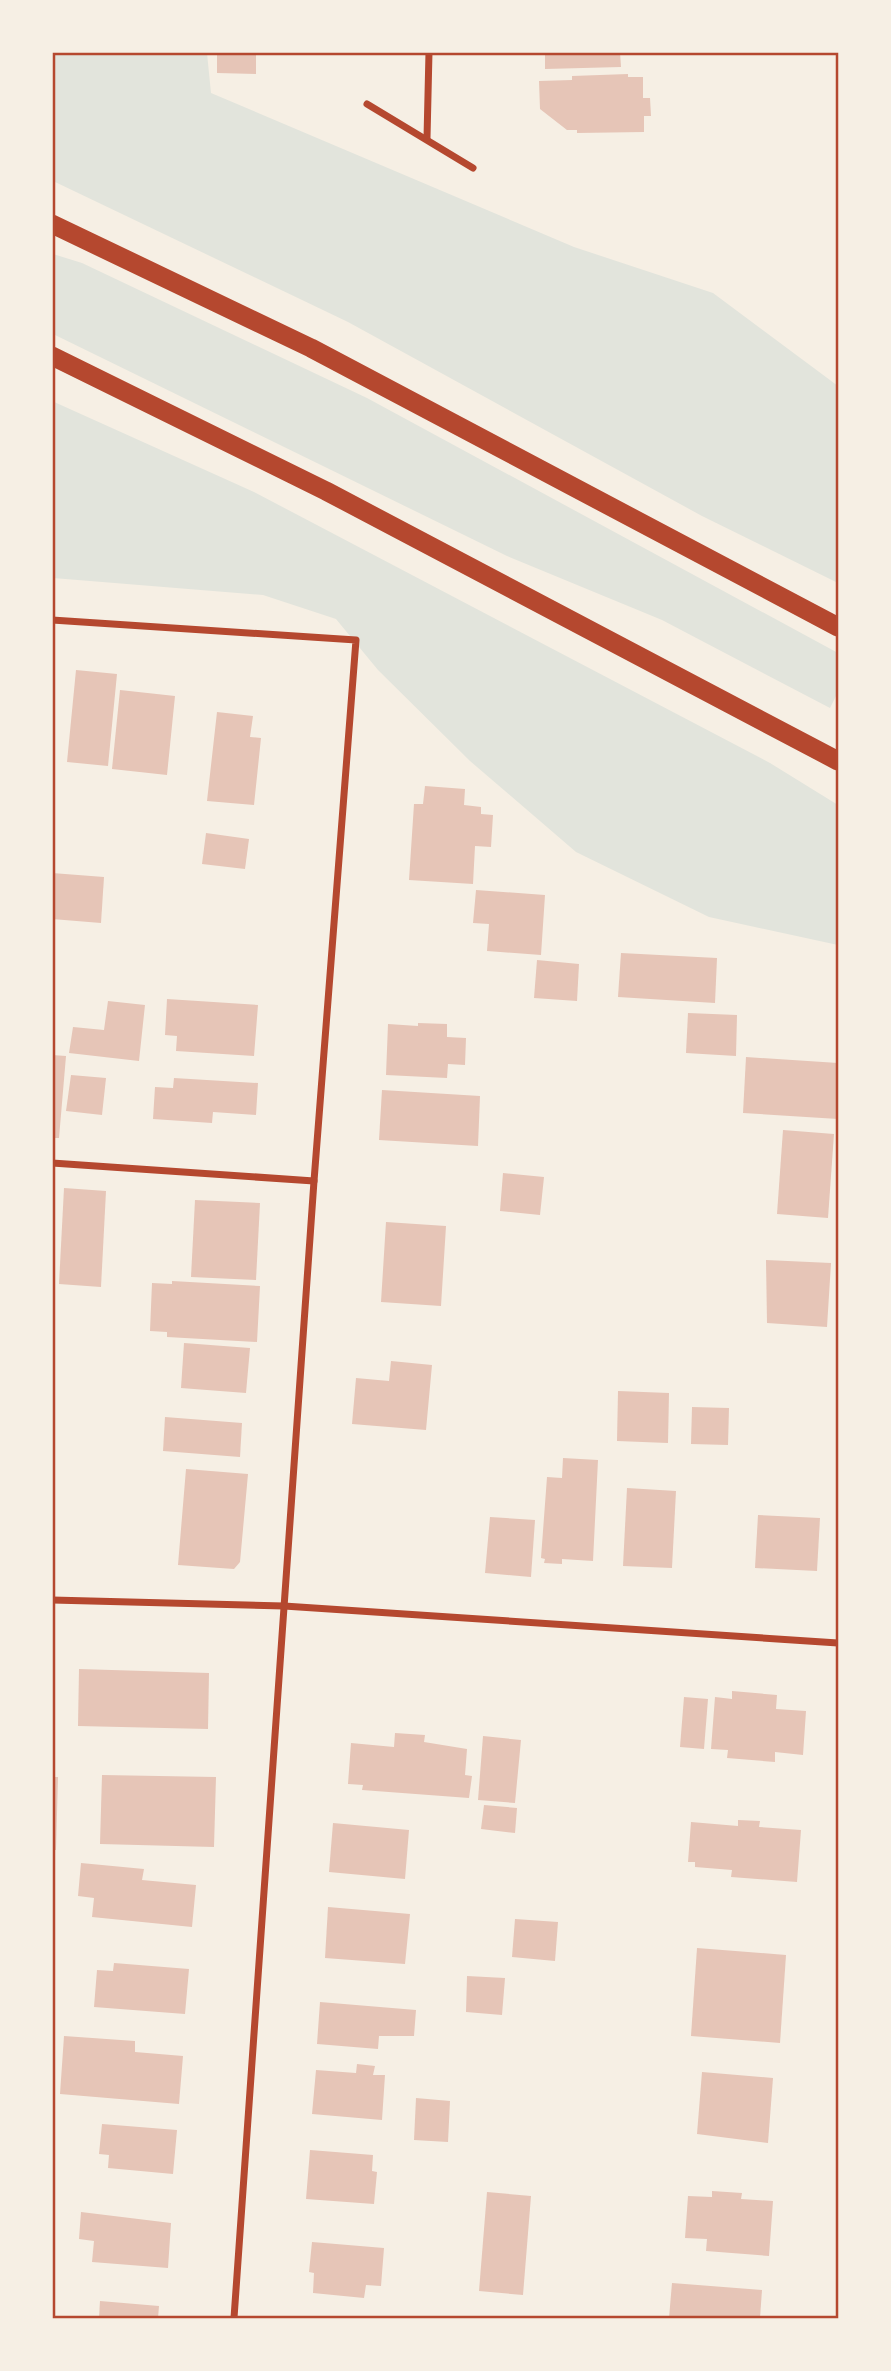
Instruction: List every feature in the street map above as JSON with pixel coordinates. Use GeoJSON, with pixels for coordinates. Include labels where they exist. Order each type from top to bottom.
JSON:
{"type":"FeatureCollection","features":[{"type":"Feature","properties":{"kind":"highway"},"geometry":{"type":"LineString","coordinates":[[52,225],[311,348],[838,627]]}},
{"type":"Feature","properties":{"kind":"highway"},"geometry":{"type":"LineString","coordinates":[[52,356],[326,491],[838,761]]}},
{"type":"Feature","properties":{"kind":"street"},"geometry":{"type":"LineString","coordinates":[[428,138],[429,52]]}},
{"type":"Feature","properties":{"kind":"street"},"geometry":{"type":"LineString","coordinates":[[367,104],[428,138],[473,168]]}},
{"type":"Feature","properties":{"kind":"street"},"geometry":{"type":"LineString","coordinates":[[52,620],[356,640],[314,1181],[234,2319]]}},
{"type":"Feature","properties":{"kind":"street"},"geometry":{"type":"LineString","coordinates":[[52,1163],[314,1181]]}},
{"type":"Feature","properties":{"kind":"street"},"geometry":{"type":"LineString","coordinates":[[52,1600],[284,1606],[838,1643]]}},
{"type":"Feature","properties":{"kind":"shaded area"},"geometry":{"type":"Polygon","coordinates":[[[52,53],[207,53],[211,93],[574,247],[713,293],[838,386],[838,583],[702,516],[348,322],[53,181],[52,53]]]}},
{"type":"Feature","properties":{"kind":"shaded area"},"geometry":{"type":"Polygon","coordinates":[[[53,254],[82,263],[367,398],[838,653],[838,692],[830,708],[662,620],[507,556],[53,334],[53,254]]]}},
{"type":"Feature","properties":{"kind":"shaded area"},"geometry":{"type":"Polygon","coordinates":[[[52,401],[254,492],[770,763],[838,805],[838,945],[709,917],[576,852],[470,761],[378,670],[336,619],[263,595],[53,578],[52,401]]]}},
{"type":"Feature","properties":{"kind":"building"},"geometry":{"type":"Polygon","coordinates":[[[217,52],[256,52],[256,74],[217,73],[217,52]]]}},
{"type":"Feature","properties":{"kind":"building"},"geometry":{"type":"Polygon","coordinates":[[[545,52],[620,52],[621,67],[545,69],[545,52]]]}},
{"type":"Feature","properties":{"kind":"building"},"geometry":{"type":"Polygon","coordinates":[[[628,74],[628,77],[643,77],[643,98],[650,98],[651,116],[644,116],[644,132],[577,133],[577,130],[567,130],[540,109],[539,81],[572,80],[572,76],[628,74]]]}},
{"type":"Feature","properties":{"kind":"building"},"geometry":{"type":"Polygon","coordinates":[[[76,670],[117,674],[108,766],[67,762],[76,670]]]}},
{"type":"Feature","properties":{"kind":"building"},"geometry":{"type":"Polygon","coordinates":[[[120,690],[175,696],[167,775],[112,769],[120,690]]]}},
{"type":"Feature","properties":{"kind":"building"},"geometry":{"type":"Polygon","coordinates":[[[217,712],[253,716],[250,737],[261,738],[254,805],[207,801],[217,712]]]}},
{"type":"Feature","properties":{"kind":"building"},"geometry":{"type":"Polygon","coordinates":[[[425,786],[465,789],[464,805],[481,807],[481,814],[493,815],[491,847],[475,846],[473,884],[409,880],[414,804],[423,804],[425,786]]]}},
{"type":"Feature","properties":{"kind":"building"},"geometry":{"type":"Polygon","coordinates":[[[206,833],[249,839],[245,869],[202,864],[206,833]]]}},
{"type":"Feature","properties":{"kind":"building"},"geometry":{"type":"Polygon","coordinates":[[[52,873],[104,877],[101,923],[52,919],[52,873]]]}},
{"type":"Feature","properties":{"kind":"building"},"geometry":{"type":"Polygon","coordinates":[[[476,890],[545,895],[541,955],[487,951],[489,924],[473,923],[476,890]]]}},
{"type":"Feature","properties":{"kind":"building"},"geometry":{"type":"Polygon","coordinates":[[[621,953],[717,958],[715,1003],[618,997],[621,953]]]}},
{"type":"Feature","properties":{"kind":"building"},"geometry":{"type":"Polygon","coordinates":[[[537,960],[579,964],[577,1001],[534,998],[537,960]]]}},
{"type":"Feature","properties":{"kind":"building"},"geometry":{"type":"Polygon","coordinates":[[[167,999],[258,1005],[254,1056],[176,1051],[177,1036],[165,1035],[167,999]]]}},
{"type":"Feature","properties":{"kind":"building"},"geometry":{"type":"Polygon","coordinates":[[[108,1001],[145,1005],[139,1061],[69,1053],[73,1027],[104,1030],[108,1001]]]}},
{"type":"Feature","properties":{"kind":"building"},"geometry":{"type":"Polygon","coordinates":[[[688,1013],[737,1015],[736,1056],[686,1053],[688,1013]]]}},
{"type":"Feature","properties":{"kind":"building"},"geometry":{"type":"Polygon","coordinates":[[[418,1023],[447,1024],[447,1037],[466,1038],[465,1065],[448,1064],[447,1078],[386,1075],[388,1024],[418,1026],[418,1023]]]}},
{"type":"Feature","properties":{"kind":"building"},"geometry":{"type":"Polygon","coordinates":[[[52,1055],[66,1056],[59,1138],[52,1138],[52,1055]]]}},
{"type":"Feature","properties":{"kind":"building"},"geometry":{"type":"Polygon","coordinates":[[[746,1057],[838,1063],[838,1119],[743,1113],[746,1057]]]}},
{"type":"Feature","properties":{"kind":"building"},"geometry":{"type":"Polygon","coordinates":[[[71,1075],[106,1078],[102,1115],[66,1111],[71,1075]]]}},
{"type":"Feature","properties":{"kind":"building"},"geometry":{"type":"Polygon","coordinates":[[[174,1078],[258,1083],[256,1115],[213,1112],[212,1123],[153,1119],[155,1087],[173,1088],[174,1078]]]}},
{"type":"Feature","properties":{"kind":"building"},"geometry":{"type":"Polygon","coordinates":[[[382,1090],[480,1096],[478,1146],[379,1140],[382,1090]]]}},
{"type":"Feature","properties":{"kind":"building"},"geometry":{"type":"Polygon","coordinates":[[[783,1130],[834,1134],[828,1218],[777,1214],[783,1130]]]}},
{"type":"Feature","properties":{"kind":"building"},"geometry":{"type":"Polygon","coordinates":[[[503,1173],[544,1177],[540,1215],[500,1211],[503,1173]]]}},
{"type":"Feature","properties":{"kind":"building"},"geometry":{"type":"Polygon","coordinates":[[[64,1188],[106,1191],[101,1287],[59,1284],[64,1188]]]}},
{"type":"Feature","properties":{"kind":"building"},"geometry":{"type":"Polygon","coordinates":[[[195,1200],[260,1203],[256,1280],[191,1277],[195,1200]]]}},
{"type":"Feature","properties":{"kind":"building"},"geometry":{"type":"Polygon","coordinates":[[[386,1222],[446,1226],[441,1306],[381,1302],[386,1222]]]}},
{"type":"Feature","properties":{"kind":"building"},"geometry":{"type":"Polygon","coordinates":[[[766,1260],[831,1263],[827,1327],[767,1323],[766,1260]]]}},
{"type":"Feature","properties":{"kind":"building"},"geometry":{"type":"Polygon","coordinates":[[[172,1281],[260,1286],[257,1342],[167,1337],[167,1332],[150,1331],[152,1283],[172,1284],[172,1281]]]}},
{"type":"Feature","properties":{"kind":"building"},"geometry":{"type":"Polygon","coordinates":[[[184,1343],[250,1348],[246,1393],[181,1388],[184,1343]]]}},
{"type":"Feature","properties":{"kind":"building"},"geometry":{"type":"Polygon","coordinates":[[[391,1361],[432,1365],[426,1430],[352,1424],[356,1378],[389,1381],[391,1361]]]}},
{"type":"Feature","properties":{"kind":"building"},"geometry":{"type":"Polygon","coordinates":[[[618,1391],[669,1393],[668,1443],[617,1441],[618,1391]]]}},
{"type":"Feature","properties":{"kind":"building"},"geometry":{"type":"Polygon","coordinates":[[[692,1407],[729,1408],[728,1445],[691,1444],[692,1407]]]}},
{"type":"Feature","properties":{"kind":"building"},"geometry":{"type":"Polygon","coordinates":[[[165,1417],[242,1423],[240,1457],[163,1451],[165,1417]]]}},
{"type":"Feature","properties":{"kind":"building"},"geometry":{"type":"Polygon","coordinates":[[[563,1458],[598,1460],[593,1561],[562,1559],[562,1564],[544,1563],[545,1559],[541,1558],[547,1477],[562,1478],[563,1458]]]}},
{"type":"Feature","properties":{"kind":"building"},"geometry":{"type":"Polygon","coordinates":[[[186,1469],[248,1474],[240,1562],[234,1569],[178,1565],[186,1469]]]}},
{"type":"Feature","properties":{"kind":"building"},"geometry":{"type":"Polygon","coordinates":[[[627,1488],[676,1491],[672,1568],[623,1566],[627,1488]]]}},
{"type":"Feature","properties":{"kind":"building"},"geometry":{"type":"Polygon","coordinates":[[[758,1515],[820,1518],[817,1571],[755,1568],[758,1515]]]}},
{"type":"Feature","properties":{"kind":"building"},"geometry":{"type":"Polygon","coordinates":[[[490,1517],[535,1520],[531,1577],[485,1573],[490,1517]]]}},
{"type":"Feature","properties":{"kind":"building"},"geometry":{"type":"Polygon","coordinates":[[[79,1669],[209,1673],[208,1729],[78,1726],[79,1669]]]}},
{"type":"Feature","properties":{"kind":"building"},"geometry":{"type":"Polygon","coordinates":[[[732,1691],[777,1695],[776,1709],[806,1711],[803,1755],[775,1752],[775,1762],[727,1758],[728,1750],[711,1749],[715,1697],[732,1699],[732,1691]]]}},
{"type":"Feature","properties":{"kind":"building"},"geometry":{"type":"Polygon","coordinates":[[[684,1697],[708,1699],[704,1749],[680,1747],[684,1697]]]}},
{"type":"Feature","properties":{"kind":"building"},"geometry":{"type":"Polygon","coordinates":[[[395,1733],[425,1735],[424,1742],[467,1749],[465,1775],[472,1776],[469,1798],[362,1790],[363,1785],[348,1784],[351,1743],[394,1747],[395,1733]]]}},
{"type":"Feature","properties":{"kind":"building"},"geometry":{"type":"Polygon","coordinates":[[[483,1736],[521,1740],[515,1803],[478,1800],[483,1736]]]}},
{"type":"Feature","properties":{"kind":"building"},"geometry":{"type":"Polygon","coordinates":[[[102,1775],[216,1777],[214,1847],[100,1844],[102,1775]]]}},
{"type":"Feature","properties":{"kind":"building"},"geometry":{"type":"Polygon","coordinates":[[[52,1777],[58,1777],[56,1850],[52,1850],[52,1777]]]}},
{"type":"Feature","properties":{"kind":"building"},"geometry":{"type":"Polygon","coordinates":[[[484,1805],[517,1808],[515,1833],[481,1829],[484,1805]]]}},
{"type":"Feature","properties":{"kind":"building"},"geometry":{"type":"Polygon","coordinates":[[[738,1820],[760,1821],[759,1827],[801,1830],[797,1882],[731,1877],[732,1870],[695,1867],[695,1862],[688,1862],[691,1822],[738,1826],[738,1820]]]}},
{"type":"Feature","properties":{"kind":"building"},"geometry":{"type":"Polygon","coordinates":[[[333,1823],[409,1830],[405,1879],[329,1872],[333,1823]]]}},
{"type":"Feature","properties":{"kind":"building"},"geometry":{"type":"Polygon","coordinates":[[[81,1863],[144,1869],[142,1880],[196,1885],[192,1927],[92,1917],[94,1898],[78,1896],[81,1863]]]}},
{"type":"Feature","properties":{"kind":"building"},"geometry":{"type":"Polygon","coordinates":[[[328,1907],[410,1914],[405,1964],[325,1958],[328,1907]]]}},
{"type":"Feature","properties":{"kind":"building"},"geometry":{"type":"Polygon","coordinates":[[[515,1919],[558,1922],[555,1961],[512,1957],[515,1919]]]}},
{"type":"Feature","properties":{"kind":"building"},"geometry":{"type":"Polygon","coordinates":[[[697,1948],[786,1955],[780,2043],[691,2036],[697,1948]]]}},
{"type":"Feature","properties":{"kind":"building"},"geometry":{"type":"Polygon","coordinates":[[[114,1963],[189,1969],[185,2014],[94,2007],[97,1970],[113,1971],[114,1963]]]}},
{"type":"Feature","properties":{"kind":"building"},"geometry":{"type":"Polygon","coordinates":[[[467,1976],[505,1978],[502,2015],[466,2012],[467,1976]]]}},
{"type":"Feature","properties":{"kind":"building"},"geometry":{"type":"Polygon","coordinates":[[[320,2002],[416,2010],[414,2036],[379,2036],[378,2049],[317,2044],[320,2002]]]}},
{"type":"Feature","properties":{"kind":"building"},"geometry":{"type":"Polygon","coordinates":[[[64,2036],[135,2041],[135,2052],[183,2056],[179,2104],[60,2094],[64,2036]]]}},
{"type":"Feature","properties":{"kind":"building"},"geometry":{"type":"Polygon","coordinates":[[[357,2064],[375,2066],[373,2075],[385,2075],[382,2120],[312,2114],[316,2070],[356,2073],[357,2064]]]}},
{"type":"Feature","properties":{"kind":"building"},"geometry":{"type":"Polygon","coordinates":[[[702,2072],[773,2078],[768,2143],[697,2134],[702,2072]]]}},
{"type":"Feature","properties":{"kind":"building"},"geometry":{"type":"Polygon","coordinates":[[[416,2098],[450,2101],[448,2142],[414,2140],[416,2098]]]}},
{"type":"Feature","properties":{"kind":"building"},"geometry":{"type":"Polygon","coordinates":[[[102,2124],[177,2130],[173,2174],[108,2168],[109,2155],[99,2154],[102,2124]]]}},
{"type":"Feature","properties":{"kind":"building"},"geometry":{"type":"Polygon","coordinates":[[[310,2150],[373,2155],[372,2171],[377,2172],[374,2204],[306,2199],[310,2150]]]}},
{"type":"Feature","properties":{"kind":"building"},"geometry":{"type":"Polygon","coordinates":[[[712,2191],[742,2193],[741,2199],[773,2201],[769,2256],[706,2251],[707,2239],[685,2238],[688,2196],[712,2197],[712,2191]]]}},
{"type":"Feature","properties":{"kind":"building"},"geometry":{"type":"Polygon","coordinates":[[[487,2192],[531,2196],[523,2295],[479,2291],[487,2192]]]}},
{"type":"Feature","properties":{"kind":"building"},"geometry":{"type":"Polygon","coordinates":[[[81,2212],[171,2223],[168,2268],[92,2262],[94,2241],[79,2239],[81,2212]]]}},
{"type":"Feature","properties":{"kind":"building"},"geometry":{"type":"Polygon","coordinates":[[[312,2242],[384,2248],[381,2286],[366,2285],[364,2298],[313,2293],[314,2273],[309,2272],[312,2242]]]}},
{"type":"Feature","properties":{"kind":"building"},"geometry":{"type":"Polygon","coordinates":[[[672,2283],[762,2290],[760,2318],[669,2318],[672,2283]]]}},
{"type":"Feature","properties":{"kind":"building"},"geometry":{"type":"Polygon","coordinates":[[[100,2301],[159,2306],[158,2318],[99,2318],[100,2301]]]}}]}
